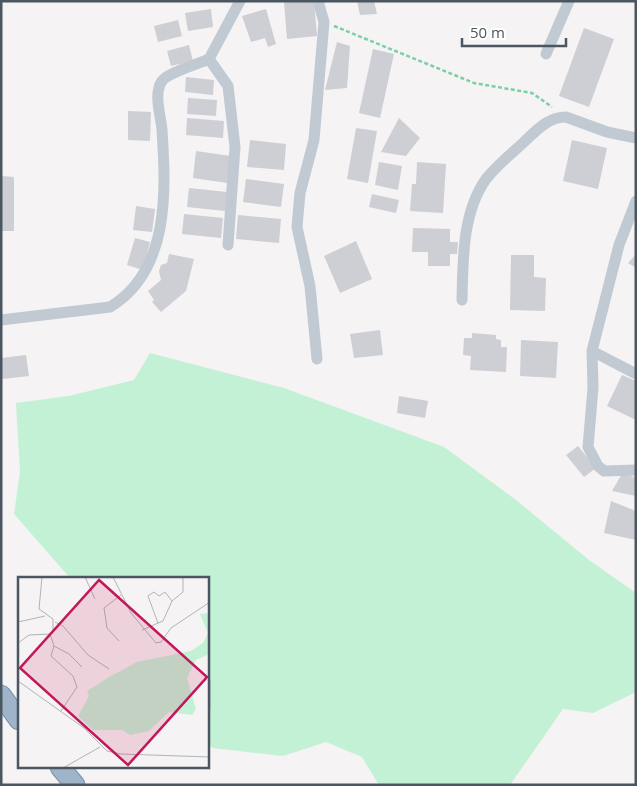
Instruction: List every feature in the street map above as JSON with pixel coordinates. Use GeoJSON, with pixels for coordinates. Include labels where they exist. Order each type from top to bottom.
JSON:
{"type":"FeatureCollection","features":[{"type":"Feature","properties":{"kind":"highway"},"geometry":{"type":"LineString","coordinates":[[1,695],[18,719]]}},
{"type":"Feature","properties":{"kind":"highway"},"geometry":{"type":"LineString","coordinates":[[61,768],[75,785]]}},
{"type":"Feature","properties":{"kind":"street"},"geometry":{"type":"LineString","coordinates":[[1,320],[110,307],[126,297],[147,267],[158,241],[163,189],[162,130],[158,91],[160,84],[166,76],[209,59],[240,1]]}},
{"type":"Feature","properties":{"kind":"street"},"geometry":{"type":"LineString","coordinates":[[317,359],[310,286],[297,227],[300,194],[314,140],[324,22],[318,1]]}},
{"type":"Feature","properties":{"kind":"street"},"geometry":{"type":"LineString","coordinates":[[546,54],[569,1]]}},
{"type":"Feature","properties":{"kind":"street"},"geometry":{"type":"LineString","coordinates":[[209,59],[228,86],[235,147],[228,245]]}},
{"type":"Feature","properties":{"kind":"street"},"geometry":{"type":"LineString","coordinates":[[462,300],[464,248],[472,205],[486,179],[543,124],[566,117],[606,132],[636,138]]}},
{"type":"Feature","properties":{"kind":"street"},"geometry":{"type":"LineString","coordinates":[[636,201],[619,245],[592,350],[593,388],[588,447],[590,454],[604,471],[636,470]]}},
{"type":"Feature","properties":{"kind":"street"},"geometry":{"type":"LineString","coordinates":[[592,350],[636,374]]}},
{"type":"Feature","properties":{"kind":"path"},"geometry":{"type":"LineString","coordinates":[[324,22],[474,83],[532,93],[566,117]]}},
{"type":"Feature","properties":{"kind":"green space"},"geometry":{"type":"Polygon","coordinates":[[[150,353],[284,388],[444,447],[516,500],[589,560],[636,593],[636,692],[593,713],[563,709],[510,785],[379,785],[362,757],[326,742],[283,756],[213,748],[209,746],[209,577],[69,577],[14,514],[20,472],[16,403],[69,396],[134,380],[150,353]]]}},
{"type":"Feature","properties":{"kind":"building"},"geometry":{"type":"Polygon","coordinates":[[[314,1],[317,36],[287,39],[284,2],[314,1]]]}},
{"type":"Feature","properties":{"kind":"building"},"geometry":{"type":"Polygon","coordinates":[[[357,1],[374,1],[377,14],[360,15],[357,1]]]}},
{"type":"Feature","properties":{"kind":"building"},"geometry":{"type":"Polygon","coordinates":[[[211,9],[213,27],[188,31],[185,13],[211,9]]]}},
{"type":"Feature","properties":{"kind":"building"},"geometry":{"type":"Polygon","coordinates":[[[266,9],[276,44],[268,47],[265,38],[251,42],[242,16],[266,9]]]}},
{"type":"Feature","properties":{"kind":"building"},"geometry":{"type":"Polygon","coordinates":[[[178,20],[182,36],[158,42],[154,26],[178,20]]]}},
{"type":"Feature","properties":{"kind":"building"},"geometry":{"type":"Polygon","coordinates":[[[584,28],[614,39],[589,107],[559,96],[584,28]]]}},
{"type":"Feature","properties":{"kind":"building"},"geometry":{"type":"Polygon","coordinates":[[[337,42],[350,46],[347,88],[325,90],[337,42]]]}},
{"type":"Feature","properties":{"kind":"building"},"geometry":{"type":"Polygon","coordinates":[[[189,45],[193,61],[171,66],[167,51],[189,45]]]}},
{"type":"Feature","properties":{"kind":"building"},"geometry":{"type":"Polygon","coordinates":[[[373,49],[394,54],[380,118],[359,113],[373,49]]]}},
{"type":"Feature","properties":{"kind":"building"},"geometry":{"type":"Polygon","coordinates":[[[186,77],[214,80],[213,95],[185,92],[186,77]]]}},
{"type":"Feature","properties":{"kind":"building"},"geometry":{"type":"Polygon","coordinates":[[[188,98],[217,100],[216,116],[187,114],[188,98]]]}},
{"type":"Feature","properties":{"kind":"building"},"geometry":{"type":"Polygon","coordinates":[[[128,111],[151,112],[150,141],[128,140],[128,111]]]}},
{"type":"Feature","properties":{"kind":"building"},"geometry":{"type":"Polygon","coordinates":[[[187,118],[224,121],[223,138],[186,135],[187,118]]]}},
{"type":"Feature","properties":{"kind":"building"},"geometry":{"type":"Polygon","coordinates":[[[399,118],[420,138],[406,156],[381,152],[399,118]]]}},
{"type":"Feature","properties":{"kind":"building"},"geometry":{"type":"Polygon","coordinates":[[[356,128],[377,131],[368,183],[347,179],[356,128]]]}},
{"type":"Feature","properties":{"kind":"building"},"geometry":{"type":"Polygon","coordinates":[[[250,140],[286,144],[284,170],[247,167],[250,140]]]}},
{"type":"Feature","properties":{"kind":"building"},"geometry":{"type":"Polygon","coordinates":[[[572,140],[607,148],[598,189],[563,181],[572,140]]]}},
{"type":"Feature","properties":{"kind":"building"},"geometry":{"type":"Polygon","coordinates":[[[196,151],[231,156],[227,183],[193,178],[196,151]]]}},
{"type":"Feature","properties":{"kind":"building"},"geometry":{"type":"Polygon","coordinates":[[[379,162],[402,166],[398,190],[375,185],[379,162]]]}},
{"type":"Feature","properties":{"kind":"building"},"geometry":{"type":"Polygon","coordinates":[[[417,162],[446,164],[443,213],[410,211],[412,184],[416,184],[417,162]]]}},
{"type":"Feature","properties":{"kind":"building"},"geometry":{"type":"Polygon","coordinates":[[[1,176],[14,177],[14,231],[1,231],[1,176]]]}},
{"type":"Feature","properties":{"kind":"building"},"geometry":{"type":"Polygon","coordinates":[[[246,179],[284,184],[281,207],[243,202],[246,179]]]}},
{"type":"Feature","properties":{"kind":"building"},"geometry":{"type":"Polygon","coordinates":[[[189,188],[227,192],[225,211],[187,207],[189,188]]]}},
{"type":"Feature","properties":{"kind":"building"},"geometry":{"type":"Polygon","coordinates":[[[372,194],[399,200],[396,213],[369,207],[372,194]]]}},
{"type":"Feature","properties":{"kind":"building"},"geometry":{"type":"Polygon","coordinates":[[[136,206],[155,209],[152,232],[133,230],[136,206]]]}},
{"type":"Feature","properties":{"kind":"building"},"geometry":{"type":"Polygon","coordinates":[[[184,214],[223,218],[221,238],[182,234],[184,214]]]}},
{"type":"Feature","properties":{"kind":"building"},"geometry":{"type":"Polygon","coordinates":[[[238,215],[281,219],[279,243],[236,239],[238,215]]]}},
{"type":"Feature","properties":{"kind":"building"},"geometry":{"type":"Polygon","coordinates":[[[413,228],[450,229],[450,242],[458,242],[457,254],[450,254],[450,266],[428,266],[428,252],[412,252],[413,228]]]}},
{"type":"Feature","properties":{"kind":"building"},"geometry":{"type":"Polygon","coordinates":[[[135,238],[150,242],[143,270],[127,265],[135,238]]]}},
{"type":"Feature","properties":{"kind":"building"},"geometry":{"type":"Polygon","coordinates":[[[356,241],[372,279],[340,293],[324,256],[356,241]]]}},
{"type":"Feature","properties":{"kind":"building"},"geometry":{"type":"Polygon","coordinates":[[[169,254],[194,259],[186,291],[161,312],[152,302],[154,300],[148,291],[161,280],[159,271],[161,265],[167,263],[169,254]]]}},
{"type":"Feature","properties":{"kind":"building"},"geometry":{"type":"Polygon","coordinates":[[[636,254],[636,268],[628,263],[636,254]]]}},
{"type":"Feature","properties":{"kind":"building"},"geometry":{"type":"Polygon","coordinates":[[[511,255],[534,255],[534,277],[546,278],[545,311],[510,310],[511,255]]]}},
{"type":"Feature","properties":{"kind":"building"},"geometry":{"type":"Polygon","coordinates":[[[380,330],[383,355],[354,358],[350,334],[380,330]]]}},
{"type":"Feature","properties":{"kind":"building"},"geometry":{"type":"Polygon","coordinates":[[[472,333],[496,335],[496,339],[501,340],[501,347],[507,347],[506,372],[470,370],[471,356],[463,355],[464,338],[472,338],[472,333]]]}},
{"type":"Feature","properties":{"kind":"building"},"geometry":{"type":"Polygon","coordinates":[[[521,340],[558,342],[556,378],[520,376],[521,340]]]}},
{"type":"Feature","properties":{"kind":"building"},"geometry":{"type":"Polygon","coordinates":[[[26,355],[29,376],[2,379],[1,358],[26,355]]]}},
{"type":"Feature","properties":{"kind":"building"},"geometry":{"type":"Polygon","coordinates":[[[622,375],[636,381],[636,420],[607,406],[622,375]]]}},
{"type":"Feature","properties":{"kind":"building"},"geometry":{"type":"Polygon","coordinates":[[[399,396],[428,401],[425,418],[397,413],[399,396]]]}},
{"type":"Feature","properties":{"kind":"building"},"geometry":{"type":"Polygon","coordinates":[[[578,446],[596,468],[584,477],[566,455],[578,446]]]}},
{"type":"Feature","properties":{"kind":"building"},"geometry":{"type":"Polygon","coordinates":[[[623,472],[636,478],[636,496],[612,491],[623,472]]]}},
{"type":"Feature","properties":{"kind":"building"},"geometry":{"type":"Polygon","coordinates":[[[611,501],[636,511],[636,540],[604,533],[611,501]]]}}]}
